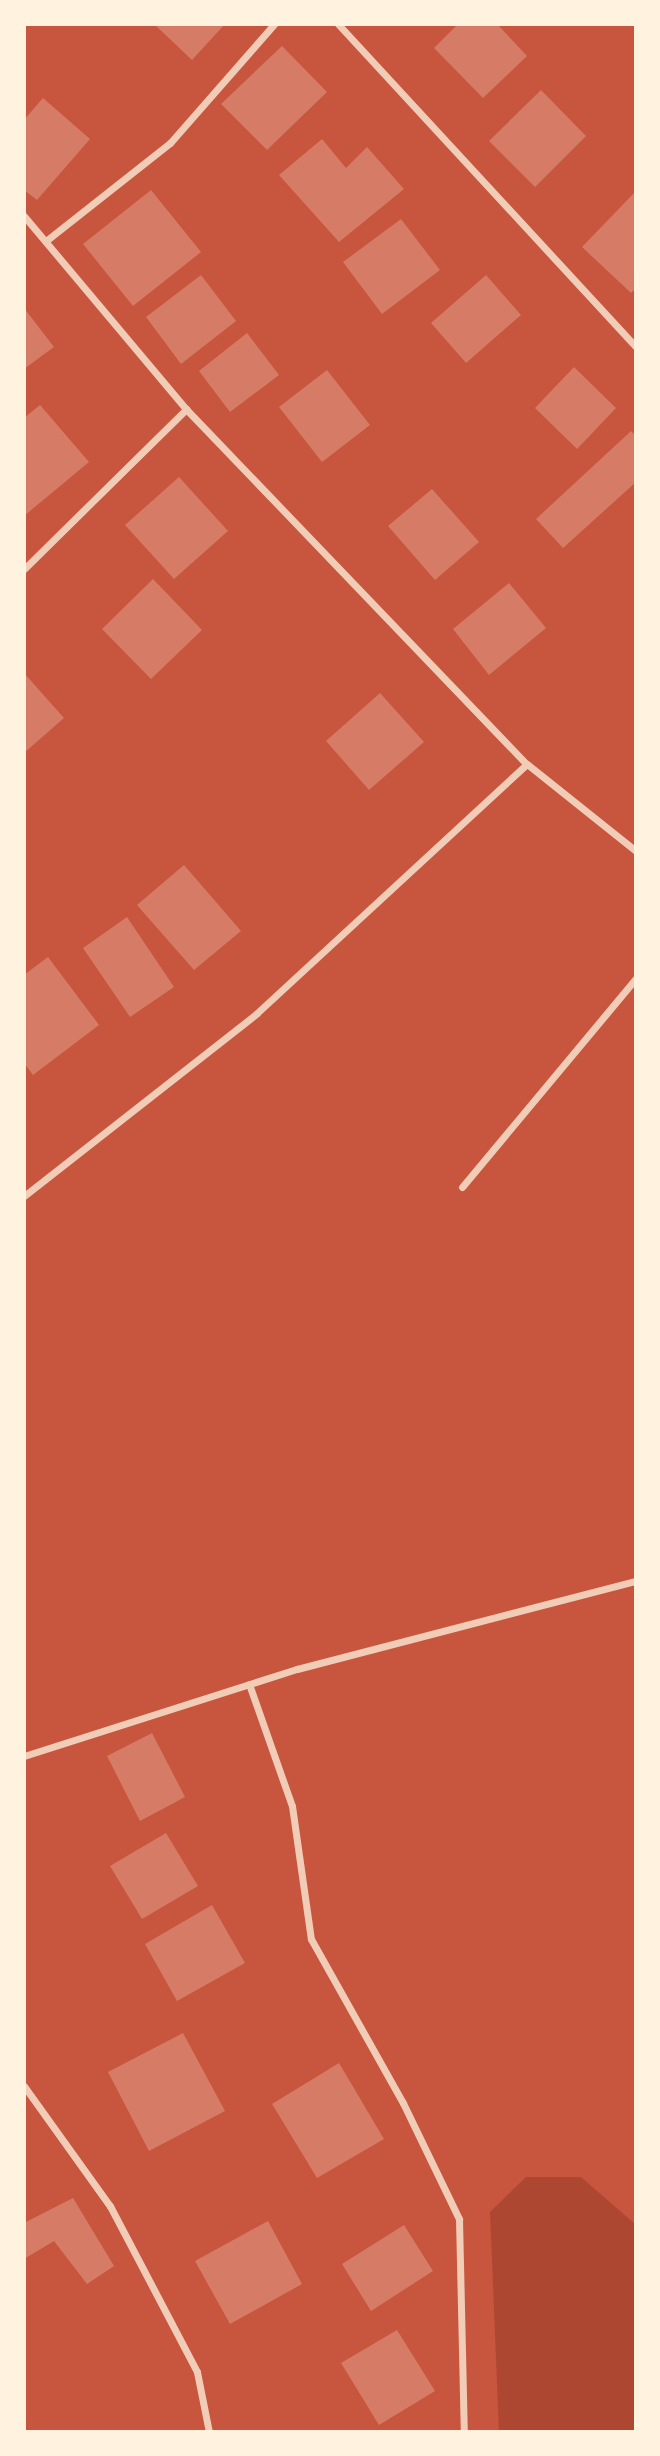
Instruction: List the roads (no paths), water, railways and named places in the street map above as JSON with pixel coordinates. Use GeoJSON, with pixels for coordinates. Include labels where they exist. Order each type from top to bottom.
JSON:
{"type":"FeatureCollection","features":[{"type":"Feature","properties":{"kind":"street"},"geometry":{"type":"LineString","coordinates":[[47,240],[170,143],[274,24]]}},
{"type":"Feature","properties":{"kind":"street"},"geometry":{"type":"LineString","coordinates":[[338,24],[635,347]]}},
{"type":"Feature","properties":{"kind":"street"},"geometry":{"type":"LineString","coordinates":[[24,216],[47,240],[186,409],[527,764],[635,851]]}},
{"type":"Feature","properties":{"kind":"street"},"geometry":{"type":"LineString","coordinates":[[24,569],[186,409]]}},
{"type":"Feature","properties":{"kind":"street"},"geometry":{"type":"LineString","coordinates":[[24,1196],[257,1013],[527,764]]}},
{"type":"Feature","properties":{"kind":"street"},"geometry":{"type":"LineString","coordinates":[[462,1187],[635,978]]}},
{"type":"Feature","properties":{"kind":"street"},"geometry":{"type":"LineString","coordinates":[[24,1756],[250,1684],[635,1581]]}},
{"type":"Feature","properties":{"kind":"street"},"geometry":{"type":"LineString","coordinates":[[250,1684],[292,1806],[311,1939],[403,2103],[459,2219],[464,2431]]}},
{"type":"Feature","properties":{"kind":"street"},"geometry":{"type":"LineString","coordinates":[[24,2086],[110,2206],[197,2372],[209,2431]]}}]}
